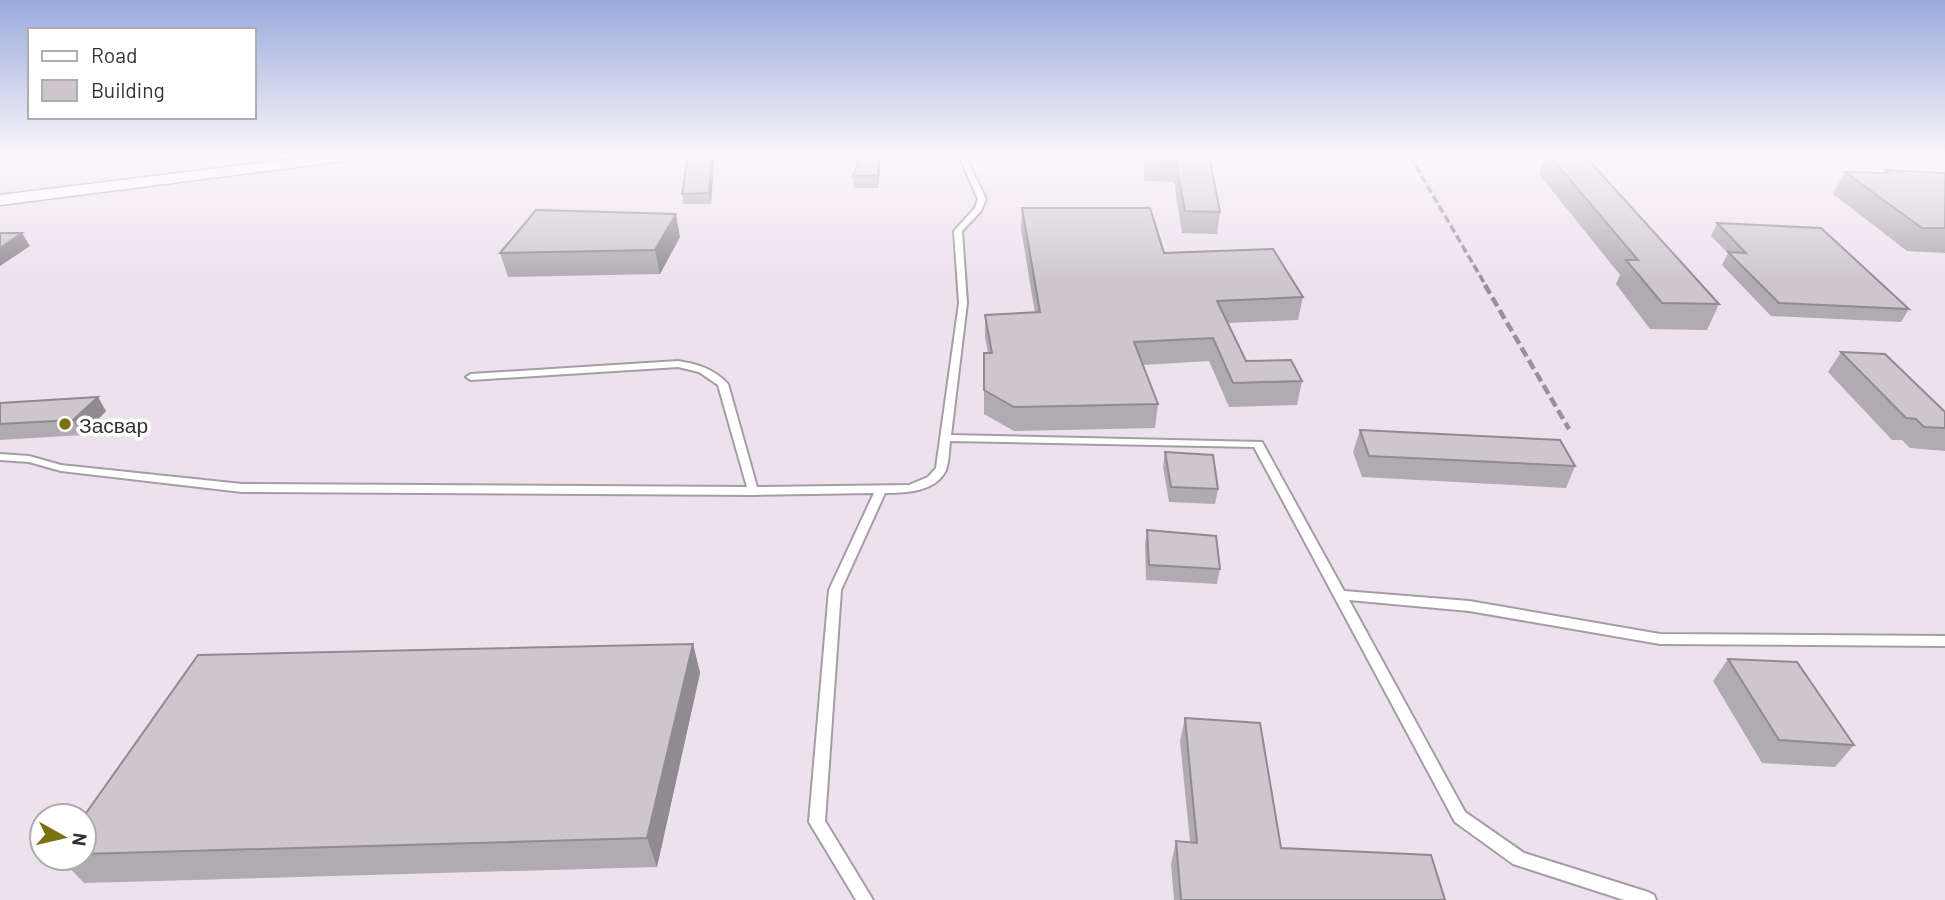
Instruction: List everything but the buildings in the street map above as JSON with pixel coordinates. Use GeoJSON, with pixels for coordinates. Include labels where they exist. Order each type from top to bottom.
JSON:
{"type":"FeatureCollection","features":[{"type":"Feature","properties":{"kind":"lane"},"geometry":{"type":"LineString","coordinates":[[0,457],[29,459],[61,468],[242,488],[753,491],[911,489],[932,479],[941,469],[963,303],[958,231],[978,209],[982,198]]}},
{"type":"Feature","properties":{"kind":"lane"},"geometry":{"type":"LineString","coordinates":[[471,376],[678,364],[698,366],[723,383],[753,491]]}},
{"type":"Feature","properties":{"kind":"lane"},"geometry":{"type":"LineString","coordinates":[[944,438],[1258,444],[1460,817],[1519,859],[1648,900]]}},
{"type":"Feature","properties":{"kind":"lane"},"geometry":{"type":"LineString","coordinates":[[865,900],[863,892],[817,822],[835,590],[880,491]]}},
{"type":"Feature","properties":{"kind":"lane"},"geometry":{"type":"LineString","coordinates":[[1341,594],[1469,606],[1660,639],[1945,641]]}},
{"type":"Feature","properties":{"kind":"shaded area"},"geometry":{"type":"Polygon","coordinates":[[[0,198],[1945,198],[1945,900],[0,900],[0,198]]]}},
{"type":"Feature","properties":{"kind":"railway"},"geometry":{"type":"LineString","coordinates":[[1435,198],[1486,286]]}},
{"type":"Feature","properties":{"kind":"railway"},"geometry":{"type":"LineString","coordinates":[[1485,285],[1569,429]]}},
{"type":"Feature","properties":{"kind":"place","name":"Засвар"},"geometry":{"type":"Point","coordinates":[65,424]}}]}
